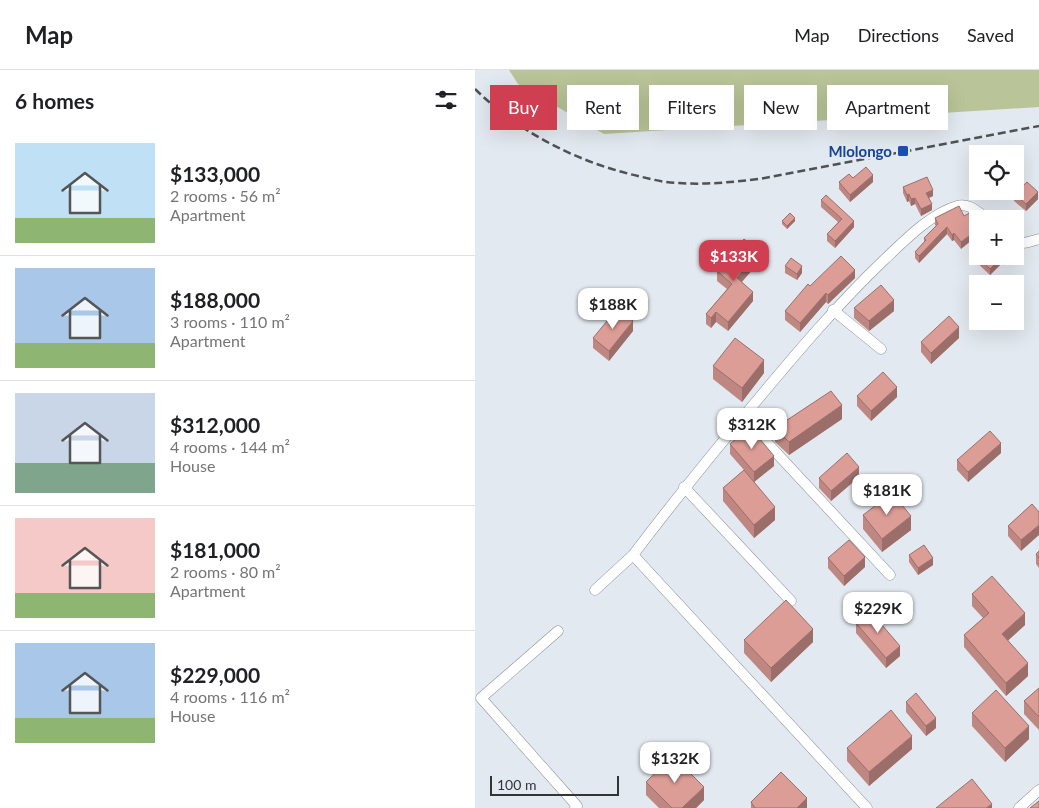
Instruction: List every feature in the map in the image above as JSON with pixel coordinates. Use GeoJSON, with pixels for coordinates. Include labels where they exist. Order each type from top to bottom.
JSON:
{"type":"FeatureCollection","features":[{"type":"Feature","properties":{"kind":"street"},"geometry":{"type":"LineString","coordinates":[[595,590],[633,555],[684,487],[852,290],[919,228],[940,214],[965,205],[975,210]]}},
{"type":"Feature","properties":{"kind":"street"},"geometry":{"type":"LineString","coordinates":[[1024,243],[1039,238]]}},
{"type":"Feature","properties":{"kind":"street"},"geometry":{"type":"LineString","coordinates":[[833,310],[881,350]]}},
{"type":"Feature","properties":{"kind":"street"},"geometry":{"type":"LineString","coordinates":[[743,417],[890,575]]}},
{"type":"Feature","properties":{"kind":"street"},"geometry":{"type":"LineString","coordinates":[[684,487],[791,601]]}},
{"type":"Feature","properties":{"kind":"street"},"geometry":{"type":"LineString","coordinates":[[633,555],[867,808]]}},
{"type":"Feature","properties":{"kind":"street"},"geometry":{"type":"LineString","coordinates":[[558,631],[477,698],[577,806],[575,808]]}},
{"type":"Feature","properties":{"kind":"street"},"geometry":{"type":"LineString","coordinates":[[1019,808],[1039,790]]}},
{"type":"Feature","properties":{"kind":"green space"},"geometry":{"type":"Polygon","coordinates":[[[509,70],[1039,70],[1039,107],[948,113],[948,85],[827,85],[827,120],[817,121],[817,85],[744,85],[744,125],[734,126],[734,85],[649,85],[649,130],[668,130],[604,134],[597,130],[639,130],[639,85],[567,85],[567,112],[557,107],[557,85],[518,84],[509,70]]]}},
{"type":"Feature","properties":{"kind":"building"},"geometry":{"type":"Polygon","coordinates":[[[866,167],[873,175],[850,195],[839,182],[849,174],[853,178],[866,167]]]}},
{"type":"Feature","properties":{"kind":"building"},"geometry":{"type":"Polygon","coordinates":[[[927,177],[933,190],[926,193],[932,204],[921,209],[915,198],[911,199],[903,187],[927,177]]]}},
{"type":"Feature","properties":{"kind":"building"},"geometry":{"type":"Polygon","coordinates":[[[1027,182],[1038,192],[1026,204],[1021,200],[1024,200],[1024,185],[1027,182]]]}},
{"type":"Feature","properties":{"kind":"building"},"geometry":{"type":"Polygon","coordinates":[[[826,195],[854,221],[835,241],[827,234],[842,219],[821,200],[826,195]]]}},
{"type":"Feature","properties":{"kind":"building"},"geometry":{"type":"Polygon","coordinates":[[[959,206],[964,216],[969,213],[969,236],[961,242],[954,233],[952,235],[947,227],[919,256],[915,252],[926,240],[924,238],[938,224],[935,218],[959,206]]]}},
{"type":"Feature","properties":{"kind":"building"},"geometry":{"type":"Polygon","coordinates":[[[790,213],[795,218],[787,226],[782,221],[790,213]]]}},
{"type":"Feature","properties":{"kind":"building"},"geometry":{"type":"Polygon","coordinates":[[[744,239],[759,252],[737,278],[753,292],[728,322],[716,312],[711,318],[706,314],[732,284],[717,271],[744,239]]]}},
{"type":"Feature","properties":{"kind":"building"},"geometry":{"type":"Polygon","coordinates":[[[841,256],[855,270],[828,295],[826,293],[800,323],[785,311],[808,284],[810,286],[841,256]]]}},
{"type":"Feature","properties":{"kind":"building"},"geometry":{"type":"Polygon","coordinates":[[[791,258],[802,266],[797,274],[785,266],[791,258]]]}},
{"type":"Feature","properties":{"kind":"building"},"geometry":{"type":"Polygon","coordinates":[[[986,265],[994,265],[990,269],[986,265]]]}},
{"type":"Feature","properties":{"kind":"building"},"geometry":{"type":"Polygon","coordinates":[[[881,285],[894,300],[869,321],[854,308],[881,285]]]}},
{"type":"Feature","properties":{"kind":"building"},"geometry":{"type":"Polygon","coordinates":[[[617,309],[633,321],[609,351],[593,338],[617,309]]]}},
{"type":"Feature","properties":{"kind":"building"},"geometry":{"type":"Polygon","coordinates":[[[949,316],[959,327],[931,353],[921,342],[949,316]]]}},
{"type":"Feature","properties":{"kind":"building"},"geometry":{"type":"Polygon","coordinates":[[[735,338],[764,360],[742,388],[713,366],[735,338]]]}},
{"type":"Feature","properties":{"kind":"building"},"geometry":{"type":"Polygon","coordinates":[[[883,372],[897,387],[871,411],[857,396],[883,372]]]}},
{"type":"Feature","properties":{"kind":"building"},"geometry":{"type":"Polygon","coordinates":[[[831,391],[842,405],[789,442],[775,428],[831,391]]]}},
{"type":"Feature","properties":{"kind":"building"},"geometry":{"type":"Polygon","coordinates":[[[750,427],[774,456],[754,472],[730,444],[750,427]]]}},
{"type":"Feature","properties":{"kind":"building"},"geometry":{"type":"Polygon","coordinates":[[[990,431],[1001,443],[968,472],[957,460],[990,431]]]}},
{"type":"Feature","properties":{"kind":"building"},"geometry":{"type":"Polygon","coordinates":[[[847,453],[859,467],[831,491],[819,478],[847,453]]]}},
{"type":"Feature","properties":{"kind":"building"},"geometry":{"type":"Polygon","coordinates":[[[744,470],[775,507],[754,525],[723,488],[744,470]]]}},
{"type":"Feature","properties":{"kind":"building"},"geometry":{"type":"Polygon","coordinates":[[[892,493],[911,516],[882,539],[863,515],[892,493]]]}},
{"type":"Feature","properties":{"kind":"building"},"geometry":{"type":"Polygon","coordinates":[[[1032,504],[1039,512],[1039,525],[1021,540],[1008,526],[1032,504]]]}},
{"type":"Feature","properties":{"kind":"building"},"geometry":{"type":"Polygon","coordinates":[[[849,540],[865,557],[844,576],[828,558],[849,540]]]}},
{"type":"Feature","properties":{"kind":"building"},"geometry":{"type":"Polygon","coordinates":[[[924,545],[933,558],[918,568],[909,555],[924,545]]]}},
{"type":"Feature","properties":{"kind":"building"},"geometry":{"type":"Polygon","coordinates":[[[992,576],[1025,613],[1002,634],[1028,663],[1006,683],[964,635],[989,613],[972,594],[992,576]]]}},
{"type":"Feature","properties":{"kind":"building"},"geometry":{"type":"Polygon","coordinates":[[[786,600],[813,629],[771,668],[744,640],[786,600]]]}},
{"type":"Feature","properties":{"kind":"building"},"geometry":{"type":"Polygon","coordinates":[[[870,611],[900,646],[886,658],[856,623],[870,611]]]}},
{"type":"Feature","properties":{"kind":"building"},"geometry":{"type":"Polygon","coordinates":[[[1039,688],[1039,717],[1024,701],[1039,688]]]}},
{"type":"Feature","properties":{"kind":"building"},"geometry":{"type":"Polygon","coordinates":[[[996,690],[1029,726],[1005,748],[972,713],[996,690]]]}},
{"type":"Feature","properties":{"kind":"building"},"geometry":{"type":"Polygon","coordinates":[[[916,693],[936,718],[926,726],[906,702],[916,693]]]}},
{"type":"Feature","properties":{"kind":"building"},"geometry":{"type":"Polygon","coordinates":[[[891,710],[912,736],[869,772],[847,748],[891,710]]]}},
{"type":"Feature","properties":{"kind":"building"},"geometry":{"type":"Polygon","coordinates":[[[673,756],[704,787],[682,808],[672,808],[646,782],[673,756]]]}},
{"type":"Feature","properties":{"kind":"building"},"geometry":{"type":"Polygon","coordinates":[[[781,772],[807,798],[797,808],[755,808],[751,802],[781,772]]]}},
{"type":"Feature","properties":{"kind":"building"},"geometry":{"type":"Polygon","coordinates":[[[972,779],[992,804],[986,808],[936,808],[972,779]]]}},
{"type":"Feature","properties":{"kind":"building"},"geometry":{"type":"Polygon","coordinates":[[[1039,801],[1039,808],[1030,808],[1039,801]]]}},
{"type":"Feature","properties":{"kind":"railway"},"geometry":{"type":"LineString","coordinates":[[475,89],[492,105],[530,132],[571,154],[615,170],[653,180],[689,184],[759,179],[1039,126]]}},
{"type":"Feature","properties":{"kind":"place","name":"Mlolongo"},"geometry":{"type":"Point","coordinates":[903,151]}}]}
